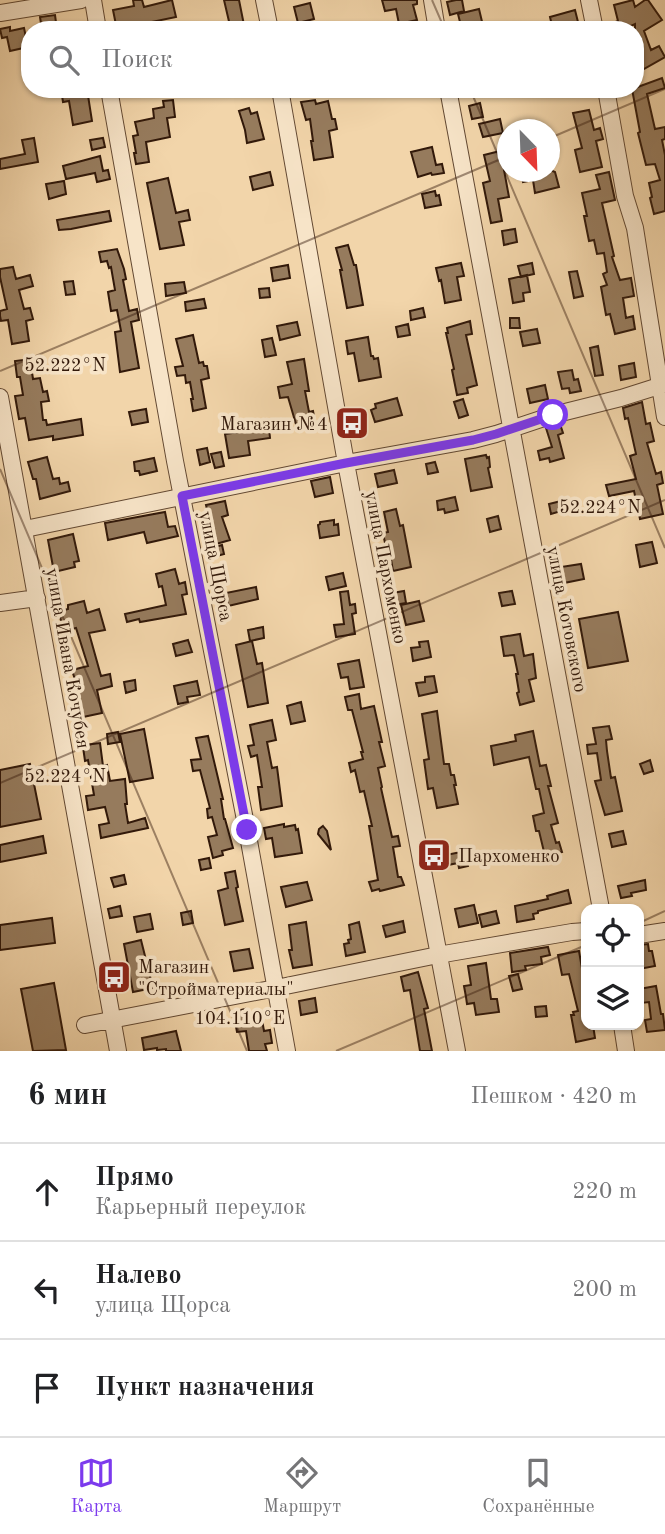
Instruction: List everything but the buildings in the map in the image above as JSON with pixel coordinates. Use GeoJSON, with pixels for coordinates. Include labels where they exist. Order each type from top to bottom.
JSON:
{"type":"FeatureCollection","features":[{"type":"Feature","properties":{"kind":"street"},"geometry":{"type":"LineString","coordinates":[[0,13],[81,0]]}},
{"type":"Feature","properties":{"kind":"street"},"geometry":{"type":"LineString","coordinates":[[93,0],[96,21]]}},
{"type":"Feature","properties":{"kind":"street"},"geometry":{"type":"LineString","coordinates":[[264,0],[268,21]]}},
{"type":"Feature","properties":{"kind":"street"},"geometry":{"type":"LineString","coordinates":[[432,0],[436,21]]}},
{"type":"Feature","properties":{"kind":"street"},"geometry":{"type":"LineString","coordinates":[[589,0],[593,21]]}},
{"type":"Feature","properties":{"kind":"street","name":"улица Щорса"},"geometry":{"type":"LineString","coordinates":[[110,98],[288,1051]]}},
{"type":"Feature","properties":{"kind":"street","name":"улица Пархоменко"},"geometry":{"type":"LineString","coordinates":[[282,98],[346,463],[457,1051]]}},
{"type":"Feature","properties":{"kind":"street","name":"улица Котовского"},"geometry":{"type":"LineString","coordinates":[[450,98],[600,904]]}},
{"type":"Feature","properties":{"kind":"street"},"geometry":{"type":"LineString","coordinates":[[608,98],[625,196],[635,229],[662,384],[665,417]]}},
{"type":"Feature","properties":{"kind":"street"},"geometry":{"type":"LineString","coordinates":[[25,529],[346,463],[473,440],[662,384]]}},
{"type":"Feature","properties":{"kind":"street","name":"улица Ивана Кочубея"},"geometry":{"type":"LineString","coordinates":[[0,397],[4,440],[25,529],[118,1051]]}},
{"type":"Feature","properties":{"kind":"street"},"geometry":{"type":"LineString","coordinates":[[0,603],[37,598]]}},
{"type":"Feature","properties":{"kind":"street"},"geometry":{"type":"LineString","coordinates":[[85,1025],[438,955],[581,931]]}},
{"type":"Feature","properties":{"kind":"street"},"geometry":{"type":"LineString","coordinates":[[644,934],[665,931]]}},
{"type":"Feature","properties":{"kind":"street"},"geometry":{"type":"LineString","coordinates":[[623,1030],[626,1051]]}},
{"type":"Feature","properties":{"kind":"place","name":"Магазин №4"},"geometry":{"type":"Point","coordinates":[352,423]}},
{"type":"Feature","properties":{"kind":"place","name":"Пархоменко"},"geometry":{"type":"Point","coordinates":[434,855]}},
{"type":"Feature","properties":{"kind":"place","name":"Магазин \"Стройматериалы\""},"geometry":{"type":"Point","coordinates":[114,977]}},
{"type":"Feature","properties":{"kind":"route"},"geometry":{"type":"LineString","coordinates":[[247,830],[182,496],[473,440],[553,415]]}}]}
